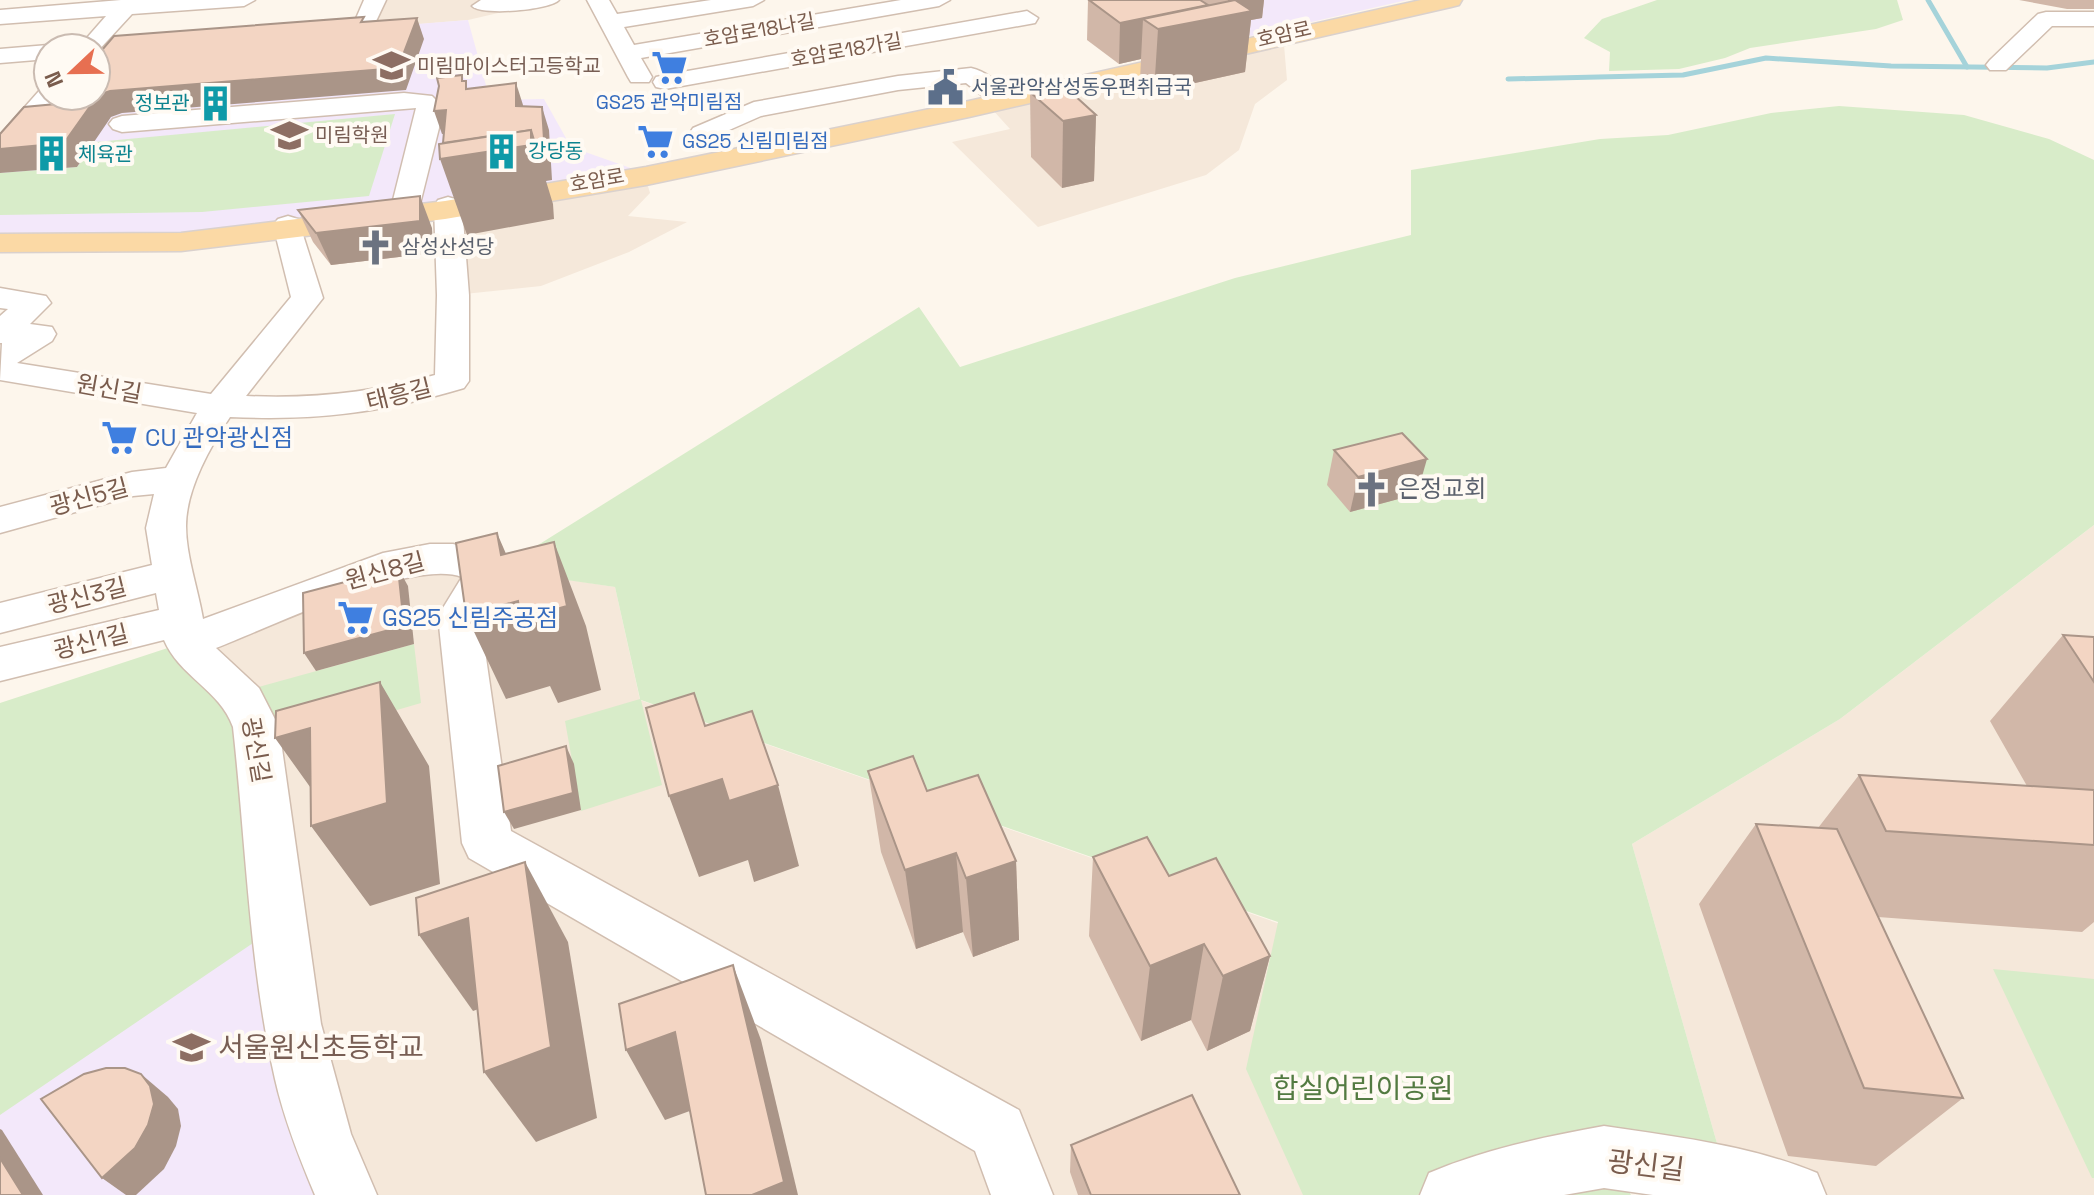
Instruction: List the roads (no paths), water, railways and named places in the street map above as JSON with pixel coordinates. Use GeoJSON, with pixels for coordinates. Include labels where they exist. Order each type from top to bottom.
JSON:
{"type":"FeatureCollection","features":[{"type":"Feature","properties":{"kind":"main road","name":"호암로"},"geometry":{"type":"LineString","coordinates":[[0,234],[187,233],[289,228],[448,208],[699,130],[997,95],[1227,37],[1430,0]]}},
{"type":"Feature","properties":{"kind":"main road"},"geometry":{"type":"LineString","coordinates":[[0,243],[181,242],[448,208],[646,176],[969,109],[1451,0]]}},
{"type":"Feature","properties":{"kind":"street"},"geometry":{"type":"LineString","coordinates":[[0,17],[56,7],[244,0]]}},
{"type":"Feature","properties":{"kind":"street"},"geometry":{"type":"LineString","coordinates":[[245,25],[261,0]]}},
{"type":"Feature","properties":{"kind":"street"},"geometry":{"type":"LineString","coordinates":[[284,35],[362,29],[375,0]]}},
{"type":"Feature","properties":{"kind":"street"},"geometry":{"type":"LineString","coordinates":[[484,3],[548,0]]}},
{"type":"Feature","properties":{"kind":"street"},"geometry":{"type":"LineString","coordinates":[[598,0],[644,85],[665,82],[699,130]]}},
{"type":"Feature","properties":{"kind":"street"},"geometry":{"type":"LineString","coordinates":[[610,22],[753,0]]}},
{"type":"Feature","properties":{"kind":"street","name":"호암로18나길"},"geometry":{"type":"LineString","coordinates":[[627,53],[939,0]]}},
{"type":"Feature","properties":{"kind":"street"},"geometry":{"type":"LineString","coordinates":[[179,24],[195,2]]}},
{"type":"Feature","properties":{"kind":"street"},"geometry":{"type":"LineString","coordinates":[[106,32],[129,4]]}},
{"type":"Feature","properties":{"kind":"street","name":"호암로18가길"},"geometry":{"type":"LineString","coordinates":[[665,82],[1027,18]]}},
{"type":"Feature","properties":{"kind":"street"},"geometry":{"type":"LineString","coordinates":[[1998,65],[2046,19],[2094,19]]}},
{"type":"Feature","properties":{"kind":"street"},"geometry":{"type":"LineString","coordinates":[[112,47],[123,47]]}},
{"type":"Feature","properties":{"kind":"street"},"geometry":{"type":"LineString","coordinates":[[0,56],[32,53]]}},
{"type":"Feature","properties":{"kind":"street","name":"호암로"},"geometry":{"type":"LineString","coordinates":[[699,130],[754,110],[898,83],[971,75],[997,95]]}},
{"type":"Feature","properties":{"kind":"street"},"geometry":{"type":"LineString","coordinates":[[122,124],[404,100],[423,101],[431,108],[404,212]]}},
{"type":"Feature","properties":{"kind":"street"},"geometry":{"type":"LineString","coordinates":[[0,151],[13,122],[32,108]]}},
{"type":"Feature","properties":{"kind":"street","name":"태흥길"},"geometry":{"type":"LineString","coordinates":[[218,408],[307,411],[358,406],[408,397],[452,381],[453,295],[448,208]]}},
{"type":"Feature","properties":{"kind":"street"},"geometry":{"type":"LineString","coordinates":[[184,631],[165,516],[200,435],[218,408],[307,298],[289,228]]}},
{"type":"Feature","properties":{"kind":"street"},"geometry":{"type":"LineString","coordinates":[[0,298],[35,303],[0,332]]}},
{"type":"Feature","properties":{"kind":"street"},"geometry":{"type":"LineString","coordinates":[[0,332],[40,334],[0,359]]}},
{"type":"Feature","properties":{"kind":"street","name":"원신길"},"geometry":{"type":"LineString","coordinates":[[0,370],[218,408]]}},
{"type":"Feature","properties":{"kind":"street","name":"광신5길"},"geometry":{"type":"LineString","coordinates":[[0,520],[132,484],[179,479]]}},
{"type":"Feature","properties":{"kind":"street","name":"원신8길"},"geometry":{"type":"LineString","coordinates":[[184,631],[383,567],[430,558],[453,558],[479,568],[498,570],[473,591],[459,616],[487,843],[998,1131],[1022,1195]]}},
{"type":"Feature","properties":{"kind":"street","name":"광신3길"},"geometry":{"type":"LineString","coordinates":[[0,618],[173,574]]}},
{"type":"Feature","properties":{"kind":"street","name":"광신1길"},"geometry":{"type":"LineString","coordinates":[[0,664],[184,631]]}},
{"type":"Feature","properties":{"kind":"street","name":"광신길"},"geometry":{"type":"LineString","coordinates":[[184,631],[194,653],[239,693],[250,708],[259,750],[294,1046],[316,1126],[346,1195]]}},
{"type":"Feature","properties":{"kind":"street","name":"광신길"},"geometry":{"type":"LineString","coordinates":[[1451,1195],[1528,1171],[1617,1176],[1726,1175],[1795,1195]]}},
{"type":"Feature","properties":{"kind":"waterway"},"geometry":{"type":"LineString","coordinates":[[1928,0],[1967,67]]}},
{"type":"Feature","properties":{"kind":"waterway"},"geometry":{"type":"LineString","coordinates":[[1508,79],[1683,75],[1766,58],[1891,66],[1967,67]]}},
{"type":"Feature","properties":{"kind":"waterway"},"geometry":{"type":"LineString","coordinates":[[1967,67],[2047,68],[2094,62]]}},
{"type":"Feature","properties":{"kind":"place","name":"미림마이스터고등학교"},"geometry":{"type":"Point","coordinates":[391,66]}},
{"type":"Feature","properties":{"kind":"place","name":"GS25 관악미림점"},"geometry":{"type":"Point","coordinates":[669,67]}},
{"type":"Feature","properties":{"kind":"place","name":"서울관악삼성동우편취급국"},"geometry":{"type":"Point","coordinates":[945,87]}},
{"type":"Feature","properties":{"kind":"place","name":"정보관"},"geometry":{"type":"Point","coordinates":[216,103]}},
{"type":"Feature","properties":{"kind":"place","name":"미림학원"},"geometry":{"type":"Point","coordinates":[289,135]}},
{"type":"Feature","properties":{"kind":"place","name":"GS25 신림미림점"},"geometry":{"type":"Point","coordinates":[656,141]}},
{"type":"Feature","properties":{"kind":"place","name":"강당동"},"geometry":{"type":"Point","coordinates":[502,151]}},
{"type":"Feature","properties":{"kind":"place","name":"체육관"},"geometry":{"type":"Point","coordinates":[52,154]}},
{"type":"Feature","properties":{"kind":"place","name":"삼성산성당"},"geometry":{"type":"Point","coordinates":[376,247]}},
{"type":"Feature","properties":{"kind":"place","name":"CU 관악광신점"},"geometry":{"type":"Point","coordinates":[119,438]}},
{"type":"Feature","properties":{"kind":"place","name":"은정교회"},"geometry":{"type":"Point","coordinates":[1372,489]}},
{"type":"Feature","properties":{"kind":"place","name":"GS25 신림주공점"},"geometry":{"type":"Point","coordinates":[356,618]}},
{"type":"Feature","properties":{"kind":"place","name":"서울원신초등학교"},"geometry":{"type":"Point","coordinates":[192,1047]}},
{"type":"Feature","properties":{"kind":"park label","name":"합실어린이공원"},"geometry":{"type":"Point","coordinates":[1363,1088]}}]}
